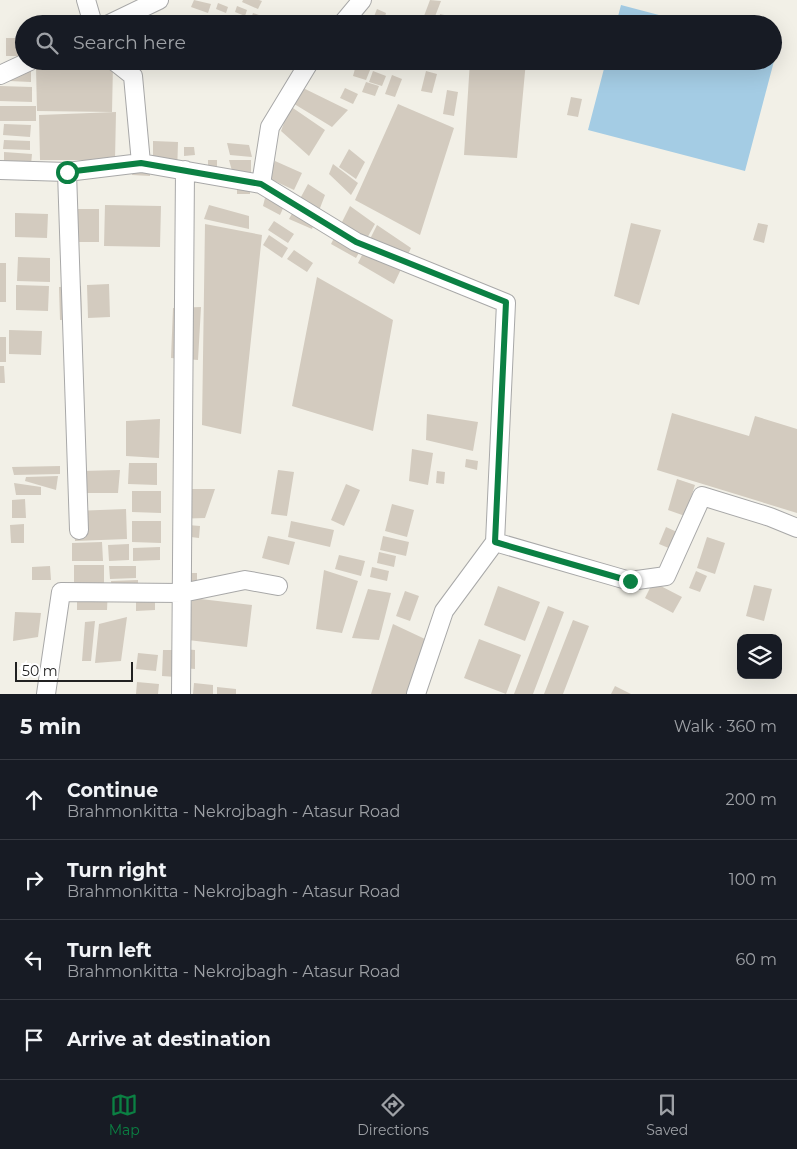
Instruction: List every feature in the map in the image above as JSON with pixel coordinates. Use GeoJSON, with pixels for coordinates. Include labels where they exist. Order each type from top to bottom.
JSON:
{"type":"FeatureCollection","features":[{"type":"Feature","properties":{"kind":"street"},"geometry":{"type":"LineString","coordinates":[[86,0],[90,15]]}},
{"type":"Feature","properties":{"kind":"street"},"geometry":{"type":"LineString","coordinates":[[128,15],[159,0]]}},
{"type":"Feature","properties":{"kind":"street"},"geometry":{"type":"LineString","coordinates":[[350,15],[362,0]]}},
{"type":"Feature","properties":{"kind":"street"},"geometry":{"type":"LineString","coordinates":[[0,75],[15,68]]}},
{"type":"Feature","properties":{"kind":"street"},"geometry":{"type":"LineString","coordinates":[[125,70],[133,76],[141,163]]}},
{"type":"Feature","properties":{"kind":"street"},"geometry":{"type":"LineString","coordinates":[[261,184],[270,127],[305,70]]}},
{"type":"Feature","properties":{"kind":"street"},"geometry":{"type":"LineString","coordinates":[[0,170],[67,172],[141,163],[261,184],[356,242],[506,302],[495,542],[444,612],[416,694]]}},
{"type":"Feature","properties":{"kind":"street"},"geometry":{"type":"LineString","coordinates":[[181,694],[185,170]]}},
{"type":"Feature","properties":{"kind":"street"},"geometry":{"type":"LineString","coordinates":[[67,172],[79,530]]}},
{"type":"Feature","properties":{"kind":"street"},"geometry":{"type":"LineString","coordinates":[[495,542],[630,581],[666,576],[702,496],[770,517],[797,528]]}},
{"type":"Feature","properties":{"kind":"street"},"geometry":{"type":"LineString","coordinates":[[46,694],[61,592],[182,593],[245,580],[278,586]]}},
{"type":"Feature","properties":{"kind":"water"},"geometry":{"type":"Polygon","coordinates":[[[621,5],[659,15],[618,15],[621,5]]]}},
{"type":"Feature","properties":{"kind":"water"},"geometry":{"type":"Polygon","coordinates":[[[604,70],[772,70],[745,171],[588,130],[604,70]]]}},
{"type":"Feature","properties":{"kind":"building"},"geometry":{"type":"Polygon","coordinates":[[[194,0],[211,4],[208,13],[191,7],[194,0]]]}},
{"type":"Feature","properties":{"kind":"building"},"geometry":{"type":"Polygon","coordinates":[[[243,0],[262,1],[258,9],[242,2],[243,0]]]}},
{"type":"Feature","properties":{"kind":"building"},"geometry":{"type":"Polygon","coordinates":[[[430,0],[441,1],[436,15],[424,15],[430,0]]]}},
{"type":"Feature","properties":{"kind":"building"},"geometry":{"type":"Polygon","coordinates":[[[218,3],[228,7],[226,13],[216,9],[218,3]]]}},
{"type":"Feature","properties":{"kind":"building"},"geometry":{"type":"Polygon","coordinates":[[[237,6],[247,10],[245,15],[235,12],[237,6]]]}},
{"type":"Feature","properties":{"kind":"building"},"geometry":{"type":"Polygon","coordinates":[[[377,9],[386,13],[385,15],[375,15],[377,9]]]}},
{"type":"Feature","properties":{"kind":"building"},"geometry":{"type":"Polygon","coordinates":[[[6,38],[15,38],[15,56],[6,56],[6,38]]]}},
{"type":"Feature","properties":{"kind":"building"},"geometry":{"type":"Polygon","coordinates":[[[10,70],[31,71],[31,82],[9,81],[10,70]]]}},
{"type":"Feature","properties":{"kind":"building"},"geometry":{"type":"Polygon","coordinates":[[[36,70],[113,70],[112,112],[37,111],[36,70]]]}},
{"type":"Feature","properties":{"kind":"building"},"geometry":{"type":"Polygon","coordinates":[[[355,70],[370,70],[366,80],[353,76],[355,70]]]}},
{"type":"Feature","properties":{"kind":"building"},"geometry":{"type":"Polygon","coordinates":[[[469,70],[525,70],[517,158],[464,155],[469,70]]]}},
{"type":"Feature","properties":{"kind":"building"},"geometry":{"type":"Polygon","coordinates":[[[373,71],[386,76],[382,86],[369,82],[373,71]]]}},
{"type":"Feature","properties":{"kind":"building"},"geometry":{"type":"Polygon","coordinates":[[[426,71],[437,74],[432,93],[421,91],[426,71]]]}},
{"type":"Feature","properties":{"kind":"building"},"geometry":{"type":"Polygon","coordinates":[[[392,75],[402,79],[395,97],[385,94],[392,75]]]}},
{"type":"Feature","properties":{"kind":"building"},"geometry":{"type":"Polygon","coordinates":[[[366,82],[379,86],[375,96],[362,92],[366,82]]]}},
{"type":"Feature","properties":{"kind":"building"},"geometry":{"type":"Polygon","coordinates":[[[297,85],[348,110],[332,127],[291,102],[297,85]]]}},
{"type":"Feature","properties":{"kind":"building"},"geometry":{"type":"Polygon","coordinates":[[[0,86],[32,87],[32,102],[0,101],[0,86]]]}},
{"type":"Feature","properties":{"kind":"building"},"geometry":{"type":"Polygon","coordinates":[[[345,88],[358,94],[353,104],[340,98],[345,88]]]}},
{"type":"Feature","properties":{"kind":"building"},"geometry":{"type":"Polygon","coordinates":[[[447,90],[458,92],[454,116],[443,114],[447,90]]]}},
{"type":"Feature","properties":{"kind":"building"},"geometry":{"type":"Polygon","coordinates":[[[571,97],[582,99],[578,117],[567,115],[571,97]]]}},
{"type":"Feature","properties":{"kind":"building"},"geometry":{"type":"Polygon","coordinates":[[[398,104],[454,128],[420,235],[355,200],[398,104]]]}},
{"type":"Feature","properties":{"kind":"building"},"geometry":{"type":"Polygon","coordinates":[[[0,106],[36,106],[36,121],[0,121],[0,106]]]}},
{"type":"Feature","properties":{"kind":"building"},"geometry":{"type":"Polygon","coordinates":[[[290,106],[325,130],[309,156],[281,131],[290,106]]]}},
{"type":"Feature","properties":{"kind":"building"},"geometry":{"type":"Polygon","coordinates":[[[116,112],[115,160],[40,160],[39,115],[116,112]]]}},
{"type":"Feature","properties":{"kind":"building"},"geometry":{"type":"Polygon","coordinates":[[[4,124],[31,125],[30,137],[3,135],[4,124]]]}},
{"type":"Feature","properties":{"kind":"building"},"geometry":{"type":"Polygon","coordinates":[[[4,140],[30,141],[30,150],[3,149],[4,140]]]}},
{"type":"Feature","properties":{"kind":"building"},"geometry":{"type":"Polygon","coordinates":[[[153,141],[178,142],[177,175],[153,174],[153,141]]]}},
{"type":"Feature","properties":{"kind":"building"},"geometry":{"type":"Polygon","coordinates":[[[227,143],[249,145],[252,157],[230,155],[227,143]]]}},
{"type":"Feature","properties":{"kind":"building"},"geometry":{"type":"Polygon","coordinates":[[[184,147],[194,147],[195,155],[184,156],[184,147]]]}},
{"type":"Feature","properties":{"kind":"building"},"geometry":{"type":"Polygon","coordinates":[[[349,149],[365,162],[356,179],[339,167],[349,149]]]}},
{"type":"Feature","properties":{"kind":"building"},"geometry":{"type":"Polygon","coordinates":[[[4,152],[32,154],[31,165],[4,164],[4,152]]]}},
{"type":"Feature","properties":{"kind":"building"},"geometry":{"type":"Polygon","coordinates":[[[208,160],[217,160],[217,177],[208,178],[208,160]]]}},
{"type":"Feature","properties":{"kind":"building"},"geometry":{"type":"Polygon","coordinates":[[[229,160],[251,160],[251,178],[234,178],[229,160]]]}},
{"type":"Feature","properties":{"kind":"building"},"geometry":{"type":"Polygon","coordinates":[[[275,161],[302,173],[294,190],[268,178],[275,161]]]}},
{"type":"Feature","properties":{"kind":"building"},"geometry":{"type":"Polygon","coordinates":[[[333,164],[358,183],[351,195],[329,174],[333,164]]]}},
{"type":"Feature","properties":{"kind":"building"},"geometry":{"type":"Polygon","coordinates":[[[133,167],[150,167],[150,176],[132,175],[133,167]]]}},
{"type":"Feature","properties":{"kind":"building"},"geometry":{"type":"Polygon","coordinates":[[[269,182],[291,191],[280,215],[263,206],[269,182]]]}},
{"type":"Feature","properties":{"kind":"building"},"geometry":{"type":"Polygon","coordinates":[[[308,184],[325,195],[312,229],[289,219],[308,184]]]}},
{"type":"Feature","properties":{"kind":"building"},"geometry":{"type":"Polygon","coordinates":[[[237,185],[250,185],[250,194],[237,194],[237,185]]]}},
{"type":"Feature","properties":{"kind":"building"},"geometry":{"type":"Polygon","coordinates":[[[105,205],[161,206],[160,247],[104,246],[105,205]]]}},
{"type":"Feature","properties":{"kind":"building"},"geometry":{"type":"Polygon","coordinates":[[[209,205],[249,216],[249,229],[204,219],[209,205]]]}},
{"type":"Feature","properties":{"kind":"building"},"geometry":{"type":"Polygon","coordinates":[[[350,206],[375,224],[356,258],[331,244],[350,206]]]}},
{"type":"Feature","properties":{"kind":"building"},"geometry":{"type":"Polygon","coordinates":[[[75,209],[99,209],[99,242],[74,242],[75,209]]]}},
{"type":"Feature","properties":{"kind":"building"},"geometry":{"type":"Polygon","coordinates":[[[15,213],[48,214],[47,238],[15,237],[15,213]]]}},
{"type":"Feature","properties":{"kind":"building"},"geometry":{"type":"Polygon","coordinates":[[[274,221],[294,234],[288,243],[268,230],[274,221]]]}},
{"type":"Feature","properties":{"kind":"building"},"geometry":{"type":"Polygon","coordinates":[[[631,223],[661,230],[639,305],[614,296],[631,223]]]}},
{"type":"Feature","properties":{"kind":"building"},"geometry":{"type":"Polygon","coordinates":[[[758,223],[768,225],[764,243],[753,240],[758,223]]]}},
{"type":"Feature","properties":{"kind":"building"},"geometry":{"type":"Polygon","coordinates":[[[205,224],[262,235],[241,434],[202,425],[205,224]]]}},
{"type":"Feature","properties":{"kind":"building"},"geometry":{"type":"Polygon","coordinates":[[[377,225],[411,248],[394,284],[358,263],[377,225]]]}},
{"type":"Feature","properties":{"kind":"building"},"geometry":{"type":"Polygon","coordinates":[[[269,235],[288,248],[282,258],[263,245],[269,235]]]}},
{"type":"Feature","properties":{"kind":"building"},"geometry":{"type":"Polygon","coordinates":[[[294,250],[313,263],[307,272],[287,259],[294,250]]]}},
{"type":"Feature","properties":{"kind":"building"},"geometry":{"type":"Polygon","coordinates":[[[18,257],[50,258],[50,282],[17,281],[18,257]]]}},
{"type":"Feature","properties":{"kind":"building"},"geometry":{"type":"Polygon","coordinates":[[[0,263],[6,263],[6,302],[0,302],[0,263]]]}},
{"type":"Feature","properties":{"kind":"building"},"geometry":{"type":"Polygon","coordinates":[[[317,277],[393,320],[373,431],[292,406],[317,277]]]}},
{"type":"Feature","properties":{"kind":"building"},"geometry":{"type":"Polygon","coordinates":[[[109,284],[110,317],[88,318],[87,285],[109,284]]]}},
{"type":"Feature","properties":{"kind":"building"},"geometry":{"type":"Polygon","coordinates":[[[16,285],[49,286],[48,311],[16,310],[16,285]]]}},
{"type":"Feature","properties":{"kind":"building"},"geometry":{"type":"Polygon","coordinates":[[[81,286],[82,319],[60,320],[59,287],[81,286]]]}},
{"type":"Feature","properties":{"kind":"building"},"geometry":{"type":"Polygon","coordinates":[[[201,307],[198,360],[171,358],[173,308],[201,307]]]}},
{"type":"Feature","properties":{"kind":"building"},"geometry":{"type":"Polygon","coordinates":[[[9,330],[42,331],[41,355],[9,354],[9,330]]]}},
{"type":"Feature","properties":{"kind":"building"},"geometry":{"type":"Polygon","coordinates":[[[0,337],[6,337],[6,362],[0,362],[0,337]]]}},
{"type":"Feature","properties":{"kind":"building"},"geometry":{"type":"Polygon","coordinates":[[[0,366],[4,366],[5,383],[0,383],[0,366]]]}},
{"type":"Feature","properties":{"kind":"building"},"geometry":{"type":"Polygon","coordinates":[[[672,413],[749,436],[755,416],[797,429],[797,513],[657,470],[672,413]]]}},
{"type":"Feature","properties":{"kind":"building"},"geometry":{"type":"Polygon","coordinates":[[[427,414],[478,422],[473,451],[426,440],[427,414]]]}},
{"type":"Feature","properties":{"kind":"building"},"geometry":{"type":"Polygon","coordinates":[[[160,419],[159,458],[126,456],[126,421],[160,419]]]}},
{"type":"Feature","properties":{"kind":"building"},"geometry":{"type":"Polygon","coordinates":[[[412,449],[433,453],[428,485],[409,481],[412,449]]]}},
{"type":"Feature","properties":{"kind":"building"},"geometry":{"type":"Polygon","coordinates":[[[466,459],[478,461],[477,470],[465,467],[466,459]]]}},
{"type":"Feature","properties":{"kind":"building"},"geometry":{"type":"Polygon","coordinates":[[[129,463],[157,463],[157,485],[128,484],[129,463]]]}},
{"type":"Feature","properties":{"kind":"building"},"geometry":{"type":"Polygon","coordinates":[[[60,466],[60,474],[14,475],[12,467],[60,466]]]}},
{"type":"Feature","properties":{"kind":"building"},"geometry":{"type":"Polygon","coordinates":[[[120,470],[118,493],[81,493],[81,471],[120,470]]]}},
{"type":"Feature","properties":{"kind":"building"},"geometry":{"type":"Polygon","coordinates":[[[278,470],[294,472],[287,516],[271,514],[278,470]]]}},
{"type":"Feature","properties":{"kind":"building"},"geometry":{"type":"Polygon","coordinates":[[[437,471],[445,472],[444,484],[436,483],[437,471]]]}},
{"type":"Feature","properties":{"kind":"building"},"geometry":{"type":"Polygon","coordinates":[[[58,476],[56,490],[25,481],[26,477],[58,476]]]}},
{"type":"Feature","properties":{"kind":"building"},"geometry":{"type":"Polygon","coordinates":[[[677,479],[695,485],[685,516],[668,510],[677,479]]]}},
{"type":"Feature","properties":{"kind":"building"},"geometry":{"type":"Polygon","coordinates":[[[14,483],[41,487],[41,495],[16,495],[14,483]]]}},
{"type":"Feature","properties":{"kind":"building"},"geometry":{"type":"Polygon","coordinates":[[[346,484],[360,490],[344,526],[331,520],[346,484]]]}},
{"type":"Feature","properties":{"kind":"building"},"geometry":{"type":"Polygon","coordinates":[[[174,489],[215,489],[205,518],[173,519],[174,489]]]}},
{"type":"Feature","properties":{"kind":"building"},"geometry":{"type":"Polygon","coordinates":[[[132,491],[161,491],[161,513],[132,512],[132,491]]]}},
{"type":"Feature","properties":{"kind":"building"},"geometry":{"type":"Polygon","coordinates":[[[25,499],[26,518],[12,518],[12,500],[25,499]]]}},
{"type":"Feature","properties":{"kind":"building"},"geometry":{"type":"Polygon","coordinates":[[[392,504],[414,510],[407,537],[385,531],[392,504]]]}},
{"type":"Feature","properties":{"kind":"building"},"geometry":{"type":"Polygon","coordinates":[[[126,509],[127,539],[75,541],[74,511],[126,509]]]}},
{"type":"Feature","properties":{"kind":"building"},"geometry":{"type":"Polygon","coordinates":[[[132,521],[161,521],[161,543],[132,542],[132,521]]]}},
{"type":"Feature","properties":{"kind":"building"},"geometry":{"type":"Polygon","coordinates":[[[291,521],[334,530],[330,547],[288,537],[291,521]]]}},
{"type":"Feature","properties":{"kind":"building"},"geometry":{"type":"Polygon","coordinates":[[[24,524],[24,543],[11,543],[10,525],[24,524]]]}},
{"type":"Feature","properties":{"kind":"building"},"geometry":{"type":"Polygon","coordinates":[[[176,524],[200,526],[199,538],[174,535],[176,524]]]}},
{"type":"Feature","properties":{"kind":"building"},"geometry":{"type":"Polygon","coordinates":[[[666,527],[677,532],[671,549],[659,544],[666,527]]]}},
{"type":"Feature","properties":{"kind":"building"},"geometry":{"type":"Polygon","coordinates":[[[268,536],[295,542],[289,565],[262,558],[268,536]]]}},
{"type":"Feature","properties":{"kind":"building"},"geometry":{"type":"Polygon","coordinates":[[[383,536],[409,542],[406,556],[380,550],[383,536]]]}},
{"type":"Feature","properties":{"kind":"building"},"geometry":{"type":"Polygon","coordinates":[[[707,537],[725,543],[715,574],[697,568],[707,537]]]}},
{"type":"Feature","properties":{"kind":"building"},"geometry":{"type":"Polygon","coordinates":[[[102,542],[103,561],[72,561],[72,543],[102,542]]]}},
{"type":"Feature","properties":{"kind":"building"},"geometry":{"type":"Polygon","coordinates":[[[129,544],[129,560],[109,561],[108,545],[129,544]]]}},
{"type":"Feature","properties":{"kind":"building"},"geometry":{"type":"Polygon","coordinates":[[[160,547],[160,560],[133,561],[133,548],[160,547]]]}},
{"type":"Feature","properties":{"kind":"building"},"geometry":{"type":"Polygon","coordinates":[[[379,552],[396,556],[394,567],[377,563],[379,552]]]}},
{"type":"Feature","properties":{"kind":"building"},"geometry":{"type":"Polygon","coordinates":[[[339,555],[365,561],[361,576],[335,569],[339,555]]]}},
{"type":"Feature","properties":{"kind":"building"},"geometry":{"type":"Polygon","coordinates":[[[74,565],[104,565],[104,583],[74,584],[74,565]]]}},
{"type":"Feature","properties":{"kind":"building"},"geometry":{"type":"Polygon","coordinates":[[[50,566],[51,580],[32,580],[32,567],[50,566]]]}},
{"type":"Feature","properties":{"kind":"building"},"geometry":{"type":"Polygon","coordinates":[[[109,566],[136,566],[136,578],[110,579],[109,566]]]}},
{"type":"Feature","properties":{"kind":"building"},"geometry":{"type":"Polygon","coordinates":[[[372,567],[389,571],[387,581],[370,577],[372,567]]]}},
{"type":"Feature","properties":{"kind":"building"},"geometry":{"type":"Polygon","coordinates":[[[324,570],[358,581],[342,633],[316,629],[324,570]]]}},
{"type":"Feature","properties":{"kind":"building"},"geometry":{"type":"Polygon","coordinates":[[[696,571],[707,576],[700,592],[689,588],[696,571]]]}},
{"type":"Feature","properties":{"kind":"building"},"geometry":{"type":"Polygon","coordinates":[[[177,573],[197,573],[197,588],[177,573]]]}},
{"type":"Feature","properties":{"kind":"building"},"geometry":{"type":"Polygon","coordinates":[[[138,580],[138,592],[112,593],[111,581],[138,580]]]}},
{"type":"Feature","properties":{"kind":"building"},"geometry":{"type":"Polygon","coordinates":[[[653,582],[682,597],[673,613],[645,598],[653,582]]]}},
{"type":"Feature","properties":{"kind":"building"},"geometry":{"type":"Polygon","coordinates":[[[754,585],[772,589],[764,621],[746,616],[754,585]]]}},
{"type":"Feature","properties":{"kind":"building"},"geometry":{"type":"Polygon","coordinates":[[[498,586],[540,602],[525,641],[484,625],[498,586]]]}},
{"type":"Feature","properties":{"kind":"building"},"geometry":{"type":"Polygon","coordinates":[[[77,588],[108,588],[107,610],[77,610],[77,588]]]}},
{"type":"Feature","properties":{"kind":"building"},"geometry":{"type":"Polygon","coordinates":[[[368,589],[391,593],[379,640],[352,638],[368,589]]]}},
{"type":"Feature","properties":{"kind":"building"},"geometry":{"type":"Polygon","coordinates":[[[405,591],[419,596],[410,621],[396,616],[405,591]]]}},
{"type":"Feature","properties":{"kind":"building"},"geometry":{"type":"Polygon","coordinates":[[[136,598],[155,598],[155,610],[136,611],[136,598]]]}},
{"type":"Feature","properties":{"kind":"building"},"geometry":{"type":"Polygon","coordinates":[[[192,598],[252,605],[247,647],[188,640],[192,598]]]}},
{"type":"Feature","properties":{"kind":"building"},"geometry":{"type":"Polygon","coordinates":[[[548,606],[564,612],[533,694],[514,694],[548,606]]]}},
{"type":"Feature","properties":{"kind":"building"},"geometry":{"type":"Polygon","coordinates":[[[15,612],[41,613],[38,637],[13,641],[15,612]]]}},
{"type":"Feature","properties":{"kind":"building"},"geometry":{"type":"Polygon","coordinates":[[[127,617],[121,661],[95,663],[99,624],[127,617]]]}},
{"type":"Feature","properties":{"kind":"building"},"geometry":{"type":"Polygon","coordinates":[[[573,620],[589,626],[563,694],[544,694],[573,620]]]}},
{"type":"Feature","properties":{"kind":"building"},"geometry":{"type":"Polygon","coordinates":[[[95,621],[91,661],[82,661],[85,622],[95,621]]]}},
{"type":"Feature","properties":{"kind":"building"},"geometry":{"type":"Polygon","coordinates":[[[393,624],[442,647],[423,694],[371,694],[393,624]]]}},
{"type":"Feature","properties":{"kind":"building"},"geometry":{"type":"Polygon","coordinates":[[[479,639],[521,655],[506,694],[464,678],[479,639]]]}},
{"type":"Feature","properties":{"kind":"building"},"geometry":{"type":"Polygon","coordinates":[[[183,649],[195,650],[195,669],[182,668],[183,649]]]}},
{"type":"Feature","properties":{"kind":"building"},"geometry":{"type":"Polygon","coordinates":[[[163,650],[178,650],[176,677],[162,676],[163,650]]]}},
{"type":"Feature","properties":{"kind":"building"},"geometry":{"type":"Polygon","coordinates":[[[138,653],[158,655],[156,671],[136,669],[138,653]]]}},
{"type":"Feature","properties":{"kind":"building"},"geometry":{"type":"Polygon","coordinates":[[[137,682],[159,684],[158,694],[136,694],[137,682]]]}},
{"type":"Feature","properties":{"kind":"building"},"geometry":{"type":"Polygon","coordinates":[[[194,683],[213,685],[213,694],[193,694],[194,683]]]}},
{"type":"Feature","properties":{"kind":"building"},"geometry":{"type":"Polygon","coordinates":[[[615,686],[631,694],[611,694],[615,686]]]}},
{"type":"Feature","properties":{"kind":"building"},"geometry":{"type":"Polygon","coordinates":[[[217,687],[236,689],[236,694],[217,694],[217,687]]]}},
{"type":"Feature","properties":{"kind":"route"},"geometry":{"type":"LineString","coordinates":[[67,172],[141,163],[261,184],[356,242],[506,302],[495,542],[630,581]]}}]}
